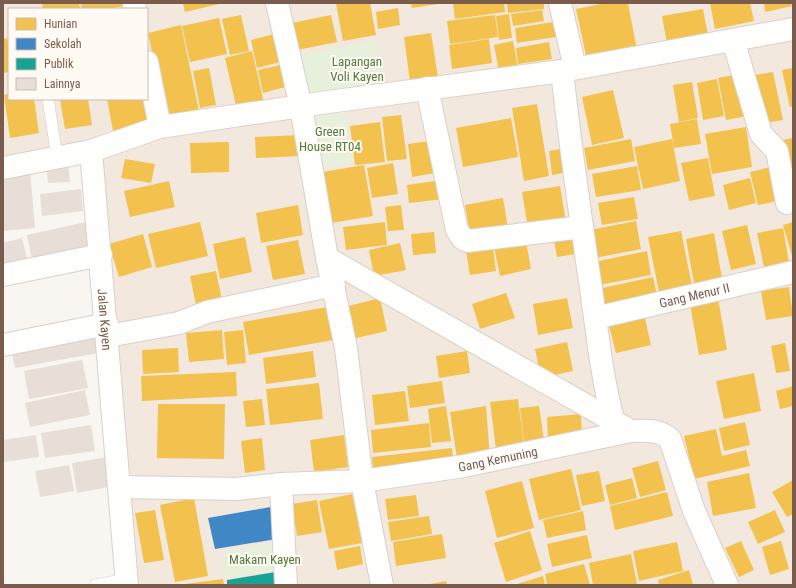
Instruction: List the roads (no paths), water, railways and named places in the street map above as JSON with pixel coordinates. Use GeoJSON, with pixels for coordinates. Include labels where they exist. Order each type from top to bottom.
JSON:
{"type":"FeatureCollection","features":[{"type":"Feature","properties":{"kind":"street"},"geometry":{"type":"LineString","coordinates":[[277,3],[301,107],[327,258],[334,285],[346,348],[362,481],[382,585]]}},
{"type":"Feature","properties":{"kind":"street"},"geometry":{"type":"LineString","coordinates":[[560,3],[568,69],[582,226],[595,318],[607,397],[622,425]]}},
{"type":"Feature","properties":{"kind":"street"},"geometry":{"type":"LineString","coordinates":[[3,168],[92,151],[160,127],[568,69],[793,29]]}},
{"type":"Feature","properties":{"kind":"street"},"geometry":{"type":"LineString","coordinates":[[733,40],[761,134],[777,151],[788,203]]}},
{"type":"Feature","properties":{"kind":"street"},"geometry":{"type":"LineString","coordinates":[[148,67],[160,127]]}},
{"type":"Feature","properties":{"kind":"street"},"geometry":{"type":"LineString","coordinates":[[427,88],[457,230],[464,239],[468,241],[582,226]]}},
{"type":"Feature","properties":{"kind":"street","name":"Jalan Kayen"},"geometry":{"type":"LineString","coordinates":[[92,151],[127,582]]}},
{"type":"Feature","properties":{"kind":"street"},"geometry":{"type":"LineString","coordinates":[[3,275],[101,255]]}},
{"type":"Feature","properties":{"kind":"street"},"geometry":{"type":"LineString","coordinates":[[327,258],[622,425]]}},
{"type":"Feature","properties":{"kind":"street","name":"Gang Menur II"},"geometry":{"type":"LineString","coordinates":[[595,318],[793,272]]}},
{"type":"Feature","properties":{"kind":"street"},"geometry":{"type":"LineString","coordinates":[[3,345],[107,330],[179,323],[207,312],[334,285]]}},
{"type":"Feature","properties":{"kind":"street","name":"Gang Kemuning"},"geometry":{"type":"LineString","coordinates":[[119,487],[236,489],[280,484],[362,481],[464,466],[622,425],[665,434],[670,439],[694,512],[728,585]]}},
{"type":"Feature","properties":{"kind":"street"},"geometry":{"type":"LineString","coordinates":[[280,484],[286,585]]}},
{"type":"Feature","properties":{"kind":"lane"},"geometry":{"type":"LineString","coordinates":[[48,100],[57,158]]}},
{"type":"Feature","properties":{"kind":"lane"},"geometry":{"type":"LineString","coordinates":[[95,585],[127,582]]}},
{"type":"Feature","properties":{"kind":"park label","name":"Lapangan Voli Kayen"},"geometry":{"type":"Point","coordinates":[357,68]}},
{"type":"Feature","properties":{"kind":"park label","name":"Green House RT04"},"geometry":{"type":"Point","coordinates":[330,138]}},
{"type":"Feature","properties":{"kind":"park label","name":"Makam Kayen"},"geometry":{"type":"Point","coordinates":[265,559]}}]}
